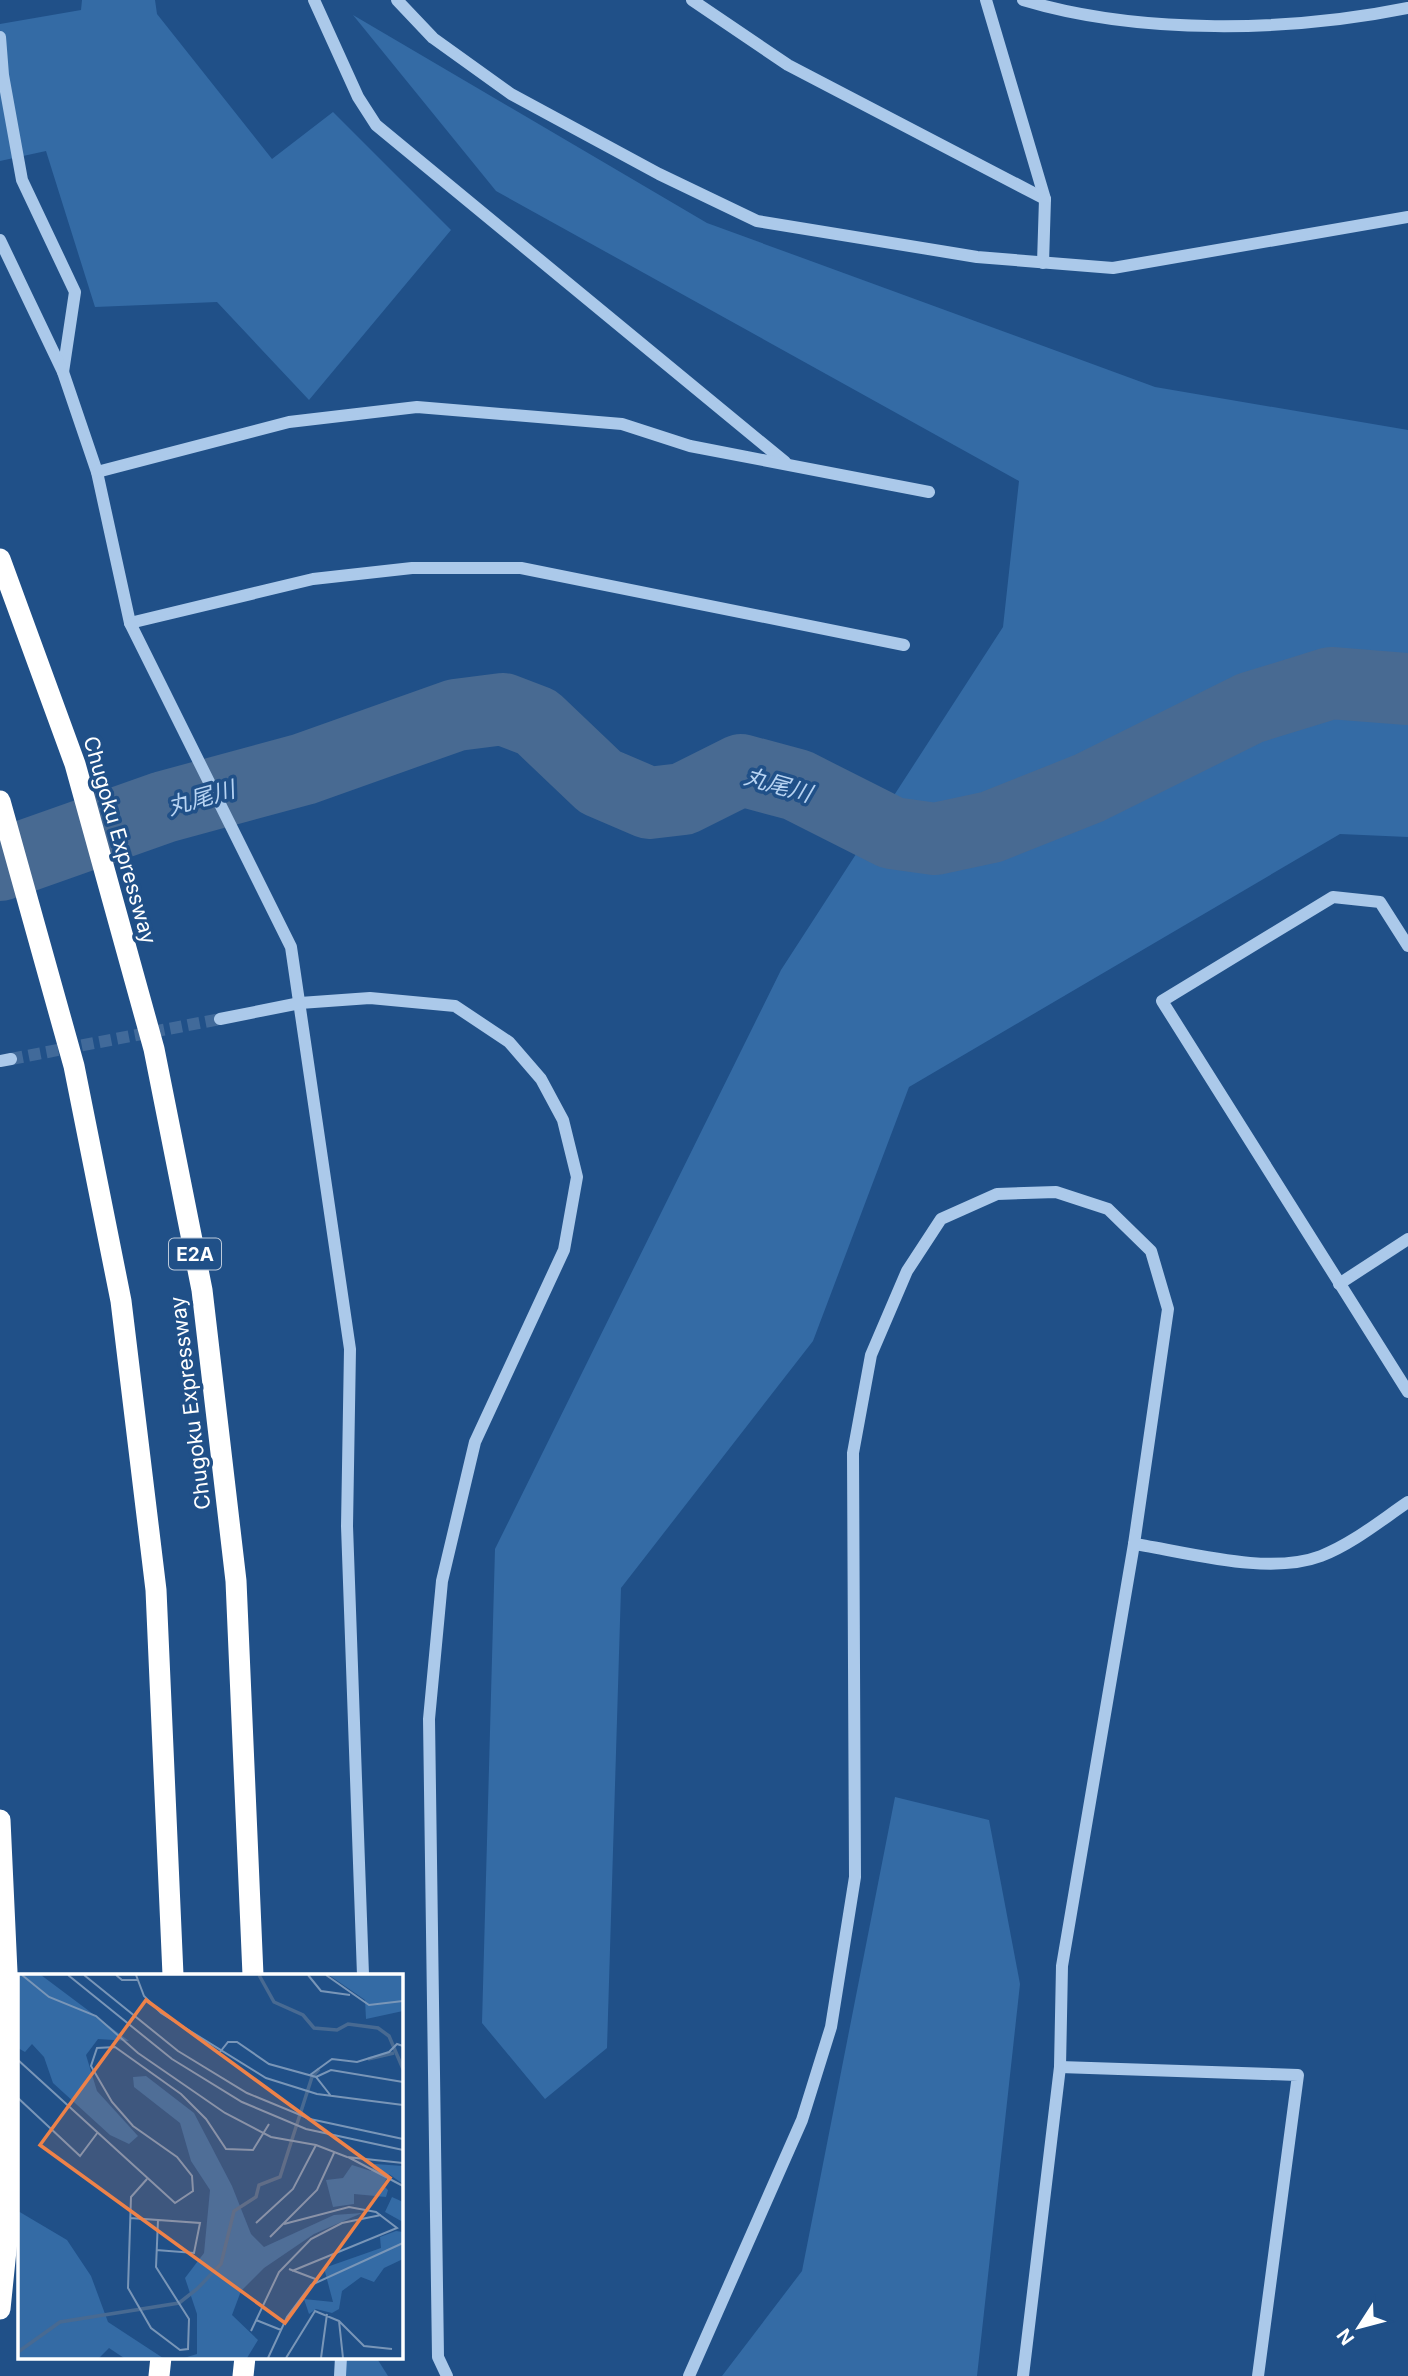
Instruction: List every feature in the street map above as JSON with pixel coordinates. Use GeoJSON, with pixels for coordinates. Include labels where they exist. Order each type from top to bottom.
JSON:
{"type":"FeatureCollection","features":[{"type":"Feature","properties":{"kind":"highway","name":"Chugoku Expressway"},"geometry":{"type":"LineString","coordinates":[[0,559],[79,777],[154,1049],[202,1290],[236,1581],[253,1974]]}},
{"type":"Feature","properties":{"kind":"highway"},"geometry":{"type":"LineString","coordinates":[[0,801],[75,1066],[121,1301],[156,1590],[173,1974]]}},
{"type":"Feature","properties":{"kind":"highway"},"geometry":{"type":"LineString","coordinates":[[0,1821],[8,1994],[9,2221],[0,2309]]}},
{"type":"Feature","properties":{"kind":"highway"},"geometry":{"type":"LineString","coordinates":[[159,2376],[161,2358]]}},
{"type":"Feature","properties":{"kind":"highway"},"geometry":{"type":"LineString","coordinates":[[243,2376],[244,2358]]}},
{"type":"Feature","properties":{"kind":"street"},"geometry":{"type":"LineString","coordinates":[[314,0],[359,97],[376,125],[788,465]]}},
{"type":"Feature","properties":{"kind":"street"},"geometry":{"type":"LineString","coordinates":[[397,0],[433,38],[511,94],[659,174],[757,221],[864,241],[1043,263],[1113,268],[1408,217]]}},
{"type":"Feature","properties":{"kind":"street"},"geometry":{"type":"LineString","coordinates":[[692,0],[788,65],[1045,199]]}},
{"type":"Feature","properties":{"kind":"street"},"geometry":{"type":"LineString","coordinates":[[986,0],[1045,199],[1043,263]]}},
{"type":"Feature","properties":{"kind":"street"},"geometry":{"type":"LineString","coordinates":[[1023,0],[1050,8],[1121,20],[1198,27],[1365,17],[1408,8]]}},
{"type":"Feature","properties":{"kind":"street"},"geometry":{"type":"LineString","coordinates":[[0,37],[3,75],[22,180],[75,292],[63,372]]}},
{"type":"Feature","properties":{"kind":"street"},"geometry":{"type":"LineString","coordinates":[[0,240],[63,372],[97,472],[130,624],[290,947],[350,1349],[347,1526],[363,1974]]}},
{"type":"Feature","properties":{"kind":"street"},"geometry":{"type":"LineString","coordinates":[[97,472],[289,422],[416,407],[622,424],[690,446],[929,492]]}},
{"type":"Feature","properties":{"kind":"street"},"geometry":{"type":"LineString","coordinates":[[130,624],[313,579],[412,568],[521,568],[904,645]]}},
{"type":"Feature","properties":{"kind":"street"},"geometry":{"type":"LineString","coordinates":[[1408,946],[1380,902],[1333,897],[1162,1001],[1408,1392]]}},
{"type":"Feature","properties":{"kind":"street"},"geometry":{"type":"LineString","coordinates":[[220,1019],[300,1003],[370,998],[455,1006],[509,1042],[541,1079],[563,1120],[577,1177],[564,1250],[475,1442],[442,1581],[429,1719],[438,2357],[447,2376]]}},
{"type":"Feature","properties":{"kind":"street"},"geometry":{"type":"LineString","coordinates":[[689,2376],[802,2120],[831,2027],[855,1877],[853,1453],[871,1355],[907,1271],[940,1219],[997,1194],[1056,1192],[1108,1209],[1152,1251],[1168,1309],[1133,1544],[1062,1966],[1060,2067],[1023,2376]]}},
{"type":"Feature","properties":{"kind":"street"},"geometry":{"type":"LineString","coordinates":[[1339,1284],[1408,1239]]}},
{"type":"Feature","properties":{"kind":"street"},"geometry":{"type":"LineString","coordinates":[[1133,1544],[1272,1565],[1320,1557],[1355,1538],[1408,1502]]}},
{"type":"Feature","properties":{"kind":"street"},"geometry":{"type":"LineString","coordinates":[[1060,2067],[1298,2075],[1258,2376]]}},
{"type":"Feature","properties":{"kind":"street"},"geometry":{"type":"LineString","coordinates":[[340,2376],[341,2358]]}},
{"type":"Feature","properties":{"kind":"shaded area"},"geometry":{"type":"Polygon","coordinates":[[[82,0],[155,0],[157,14],[272,159],[333,112],[451,230],[309,400],[217,302],[95,307],[46,151],[0,161],[0,24],[81,10],[82,0]]]}},
{"type":"Feature","properties":{"kind":"shaded area"},"geometry":{"type":"Polygon","coordinates":[[[353,15],[707,223],[1155,387],[1408,430],[1408,837],[1340,834],[909,1087],[813,1341],[621,1588],[607,2048],[545,2099],[482,2023],[495,1549],[781,970],[1003,627],[1019,481],[496,191],[353,15]]]}},
{"type":"Feature","properties":{"kind":"shaded area"},"geometry":{"type":"Polygon","coordinates":[[[895,1797],[989,1820],[1020,1984],[977,2376],[722,2376],[802,2271],[895,1797]]]}},
{"type":"Feature","properties":{"kind":"shaded area"},"geometry":{"type":"Polygon","coordinates":[[[336,2358],[377,2358],[388,2376],[336,2376],[336,2358]]]}},
{"type":"Feature","properties":{"kind":"waterway","name":"丸尾川"},"geometry":{"type":"LineString","coordinates":[[0,865],[164,807],[304,769],[456,715],[503,709],[537,722],[600,782],[649,803],[683,799],[741,770],[797,785],[892,833],[935,839],[991,827],[1089,788],[1250,708],[1331,683],[1408,689]]}},
{"type":"Feature","properties":{"kind":"tunnel"},"geometry":{"type":"LineString","coordinates":[[11,1059],[220,1019]]}}]}
